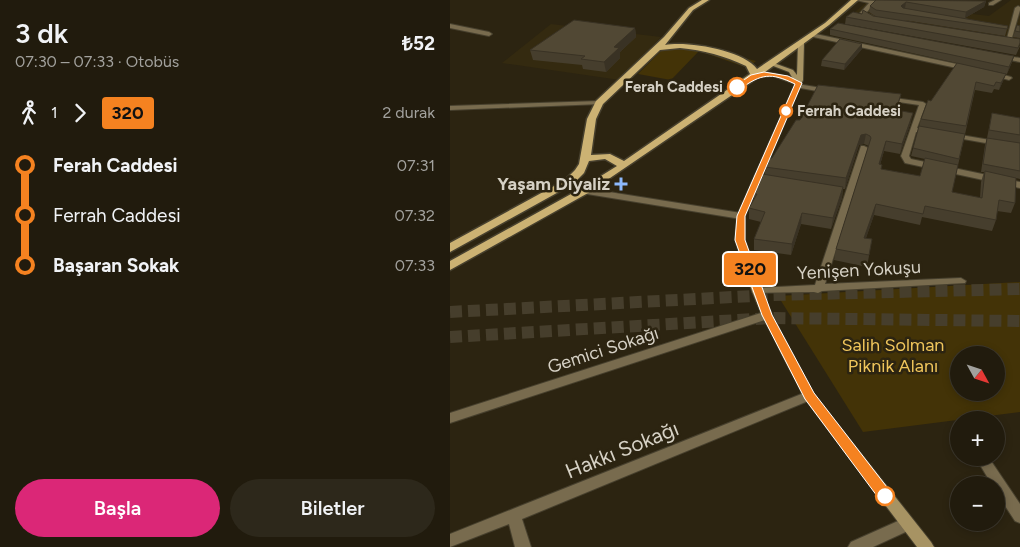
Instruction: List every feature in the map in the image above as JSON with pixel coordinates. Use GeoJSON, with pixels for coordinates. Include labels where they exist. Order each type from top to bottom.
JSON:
{"type":"FeatureCollection","features":[{"type":"Feature","properties":{"kind":"main road"},"geometry":{"type":"LineString","coordinates":[[450,248],[569,182],[581,170],[593,113],[600,103],[658,48],[691,9],[706,0]]}},
{"type":"Feature","properties":{"kind":"main road"},"geometry":{"type":"LineString","coordinates":[[450,266],[584,191],[623,166],[801,43],[857,0]]}},
{"type":"Feature","properties":{"kind":"main road"},"geometry":{"type":"LineString","coordinates":[[674,31],[681,38],[690,42],[753,59]]}},
{"type":"Feature","properties":{"kind":"main road"},"geometry":{"type":"LineString","coordinates":[[658,48],[674,44],[696,47],[744,61],[752,69],[754,76]]}},
{"type":"Feature","properties":{"kind":"main road"},"geometry":{"type":"LineString","coordinates":[[762,61],[771,64]]}},
{"type":"Feature","properties":{"kind":"main road"},"geometry":{"type":"LineString","coordinates":[[584,160],[595,156],[608,155],[618,160],[623,166]]}},
{"type":"Feature","properties":{"kind":"street"},"geometry":{"type":"LineString","coordinates":[[857,0],[873,2],[863,13],[874,19]]}},
{"type":"Feature","properties":{"kind":"street"},"geometry":{"type":"LineString","coordinates":[[991,4],[999,0]]}},
{"type":"Feature","properties":{"kind":"street"},"geometry":{"type":"LineString","coordinates":[[998,39],[1011,41],[1018,8]]}},
{"type":"Feature","properties":{"kind":"street"},"geometry":{"type":"LineString","coordinates":[[827,24],[835,26]]}},
{"type":"Feature","properties":{"kind":"street"},"geometry":{"type":"LineString","coordinates":[[450,26],[489,34]]}},
{"type":"Feature","properties":{"kind":"street"},"geometry":{"type":"LineString","coordinates":[[1002,28],[1012,30]]}},
{"type":"Feature","properties":{"kind":"street"},"geometry":{"type":"LineString","coordinates":[[811,35],[972,70]]}},
{"type":"Feature","properties":{"kind":"street"},"geometry":{"type":"LineString","coordinates":[[801,43],[802,74],[761,181],[741,216],[740,240],[767,315],[809,396],[926,547]]}},
{"type":"Feature","properties":{"kind":"street"},"geometry":{"type":"LineString","coordinates":[[992,55],[1020,60]]}},
{"type":"Feature","properties":{"kind":"street"},"geometry":{"type":"LineString","coordinates":[[771,64],[790,72],[798,85]]}},
{"type":"Feature","properties":{"kind":"street"},"geometry":{"type":"LineString","coordinates":[[981,72],[1009,78]]}},
{"type":"Feature","properties":{"kind":"street"},"geometry":{"type":"LineString","coordinates":[[754,76],[774,74],[798,85],[836,92]]}},
{"type":"Feature","properties":{"kind":"street"},"geometry":{"type":"LineString","coordinates":[[875,97],[923,104],[905,156],[908,161],[1020,185]]}},
{"type":"Feature","properties":{"kind":"street"},"geometry":{"type":"LineString","coordinates":[[450,108],[600,103]]}},
{"type":"Feature","properties":{"kind":"street"},"geometry":{"type":"LineString","coordinates":[[913,129],[1020,147]]}},
{"type":"Feature","properties":{"kind":"street"},"geometry":{"type":"LineString","coordinates":[[818,290],[844,194],[864,148]]}},
{"type":"Feature","properties":{"kind":"street"},"geometry":{"type":"LineString","coordinates":[[584,191],[741,216]]}},
{"type":"Feature","properties":{"kind":"street","name":"Yenişen Yokuşu"},"geometry":{"type":"LineString","coordinates":[[758,291],[818,290],[962,281]]}},
{"type":"Feature","properties":{"kind":"street","name":"Gemici Sokağı"},"geometry":{"type":"LineString","coordinates":[[450,418],[767,315]]}},
{"type":"Feature","properties":{"kind":"street","name":"Hakkı Sokağı"},"geometry":{"type":"LineString","coordinates":[[450,541],[809,396]]}},
{"type":"Feature","properties":{"kind":"street"},"geometry":{"type":"LineString","coordinates":[[987,466],[1020,516]]}},
{"type":"Feature","properties":{"kind":"street"},"geometry":{"type":"LineString","coordinates":[[514,516],[523,547]]}},
{"type":"Feature","properties":{"kind":"street"},"geometry":{"type":"LineString","coordinates":[[856,547],[907,524]]}},
{"type":"Feature","properties":{"kind":"shaded area"},"geometry":{"type":"Polygon","coordinates":[[[1011,0],[1020,0],[1020,46],[850,16],[868,1],[989,16],[1011,0]]]}},
{"type":"Feature","properties":{"kind":"shaded area"},"geometry":{"type":"Polygon","coordinates":[[[551,24],[661,37],[620,80],[502,63],[551,24]]]}},
{"type":"Feature","properties":{"kind":"green space"},"geometry":{"type":"Polygon","coordinates":[[[686,44],[756,61],[748,68],[699,51],[671,80],[638,74],[667,45],[686,44]]]}},
{"type":"Feature","properties":{"kind":"green space","name":"Salih Solman Piknik Alanı"},"geometry":{"type":"Polygon","coordinates":[[[1020,282],[1020,412],[1005,414],[1005,411],[950,411],[950,421],[863,432],[778,296],[1020,282]]]}},
{"type":"Feature","properties":{"kind":"building"},"geometry":{"type":"Polygon","coordinates":[[[876,0],[986,1],[966,12],[906,2],[901,6],[903,8],[1008,26],[1007,29],[876,10],[870,6],[876,0]]]}},
{"type":"Feature","properties":{"kind":"building"},"geometry":{"type":"Polygon","coordinates":[[[863,10],[873,16],[1020,39],[1020,43],[1018,48],[846,17],[853,12],[862,14],[863,10]]]}},
{"type":"Feature","properties":{"kind":"building"},"geometry":{"type":"Polygon","coordinates":[[[574,20],[635,28],[614,47],[619,48],[604,62],[581,59],[585,56],[530,50],[574,20]]]}},
{"type":"Feature","properties":{"kind":"building"},"geometry":{"type":"Polygon","coordinates":[[[838,23],[1014,56],[1009,67],[830,29],[838,23]]]}},
{"type":"Feature","properties":{"kind":"building"},"geometry":{"type":"Polygon","coordinates":[[[1017,25],[1020,26],[1020,32],[1015,31],[1017,25]]]}},
{"type":"Feature","properties":{"kind":"building"},"geometry":{"type":"Polygon","coordinates":[[[840,39],[862,44],[845,64],[822,60],[840,39]]]}},
{"type":"Feature","properties":{"kind":"building"},"geometry":{"type":"Polygon","coordinates":[[[957,63],[1006,74],[1001,83],[996,82],[994,86],[976,82],[966,126],[921,119],[928,100],[931,101],[957,63]]]}},
{"type":"Feature","properties":{"kind":"building"},"geometry":{"type":"Polygon","coordinates":[[[818,85],[901,94],[896,110],[913,113],[902,144],[886,141],[879,164],[882,165],[881,169],[920,176],[925,158],[958,165],[952,192],[982,198],[985,171],[1016,178],[1015,203],[999,200],[996,220],[925,206],[923,214],[876,204],[864,238],[872,239],[869,255],[836,249],[871,138],[870,136],[866,134],[861,135],[846,178],[765,167],[769,158],[772,158],[796,120],[800,120],[818,85]]]}},
{"type":"Feature","properties":{"kind":"building"},"geometry":{"type":"Polygon","coordinates":[[[992,113],[1020,118],[1020,135],[989,130],[992,113]]]}},
{"type":"Feature","properties":{"kind":"building"},"geometry":{"type":"Polygon","coordinates":[[[919,126],[965,134],[959,159],[913,148],[919,126]]]}},
{"type":"Feature","properties":{"kind":"building"},"geometry":{"type":"Polygon","coordinates":[[[987,138],[1020,143],[1020,171],[983,164],[987,138]]]}},
{"type":"Feature","properties":{"kind":"building"},"geometry":{"type":"Polygon","coordinates":[[[762,174],[843,187],[833,218],[802,213],[792,244],[754,239],[765,212],[749,208],[757,194],[754,194],[762,174]]]}},
{"type":"Feature","properties":{"kind":"tunnel"},"geometry":{"type":"LineString","coordinates":[[450,312],[771,295],[1020,289]]}},
{"type":"Feature","properties":{"kind":"tunnel"},"geometry":{"type":"LineString","coordinates":[[450,337],[772,318],[1020,321]]}},
{"type":"Feature","properties":{"kind":"bus line","name":"320"},"geometry":{"type":"LineString","coordinates":[[737,87],[754,76],[764,74],[786,77],[798,83],[741,216],[740,240],[767,315],[809,396],[885,496]]}},
{"type":"Feature","properties":{"kind":"place","name":"Ferah Caddesi"},"geometry":{"type":"Point","coordinates":[737,87]}},
{"type":"Feature","properties":{"kind":"place","name":"Ferrah Caddesi"},"geometry":{"type":"Point","coordinates":[786,111]}},
{"type":"Feature","properties":{"kind":"place","name":"Yaşam Diyaliz"},"geometry":{"type":"Point","coordinates":[621,184]}}]}
